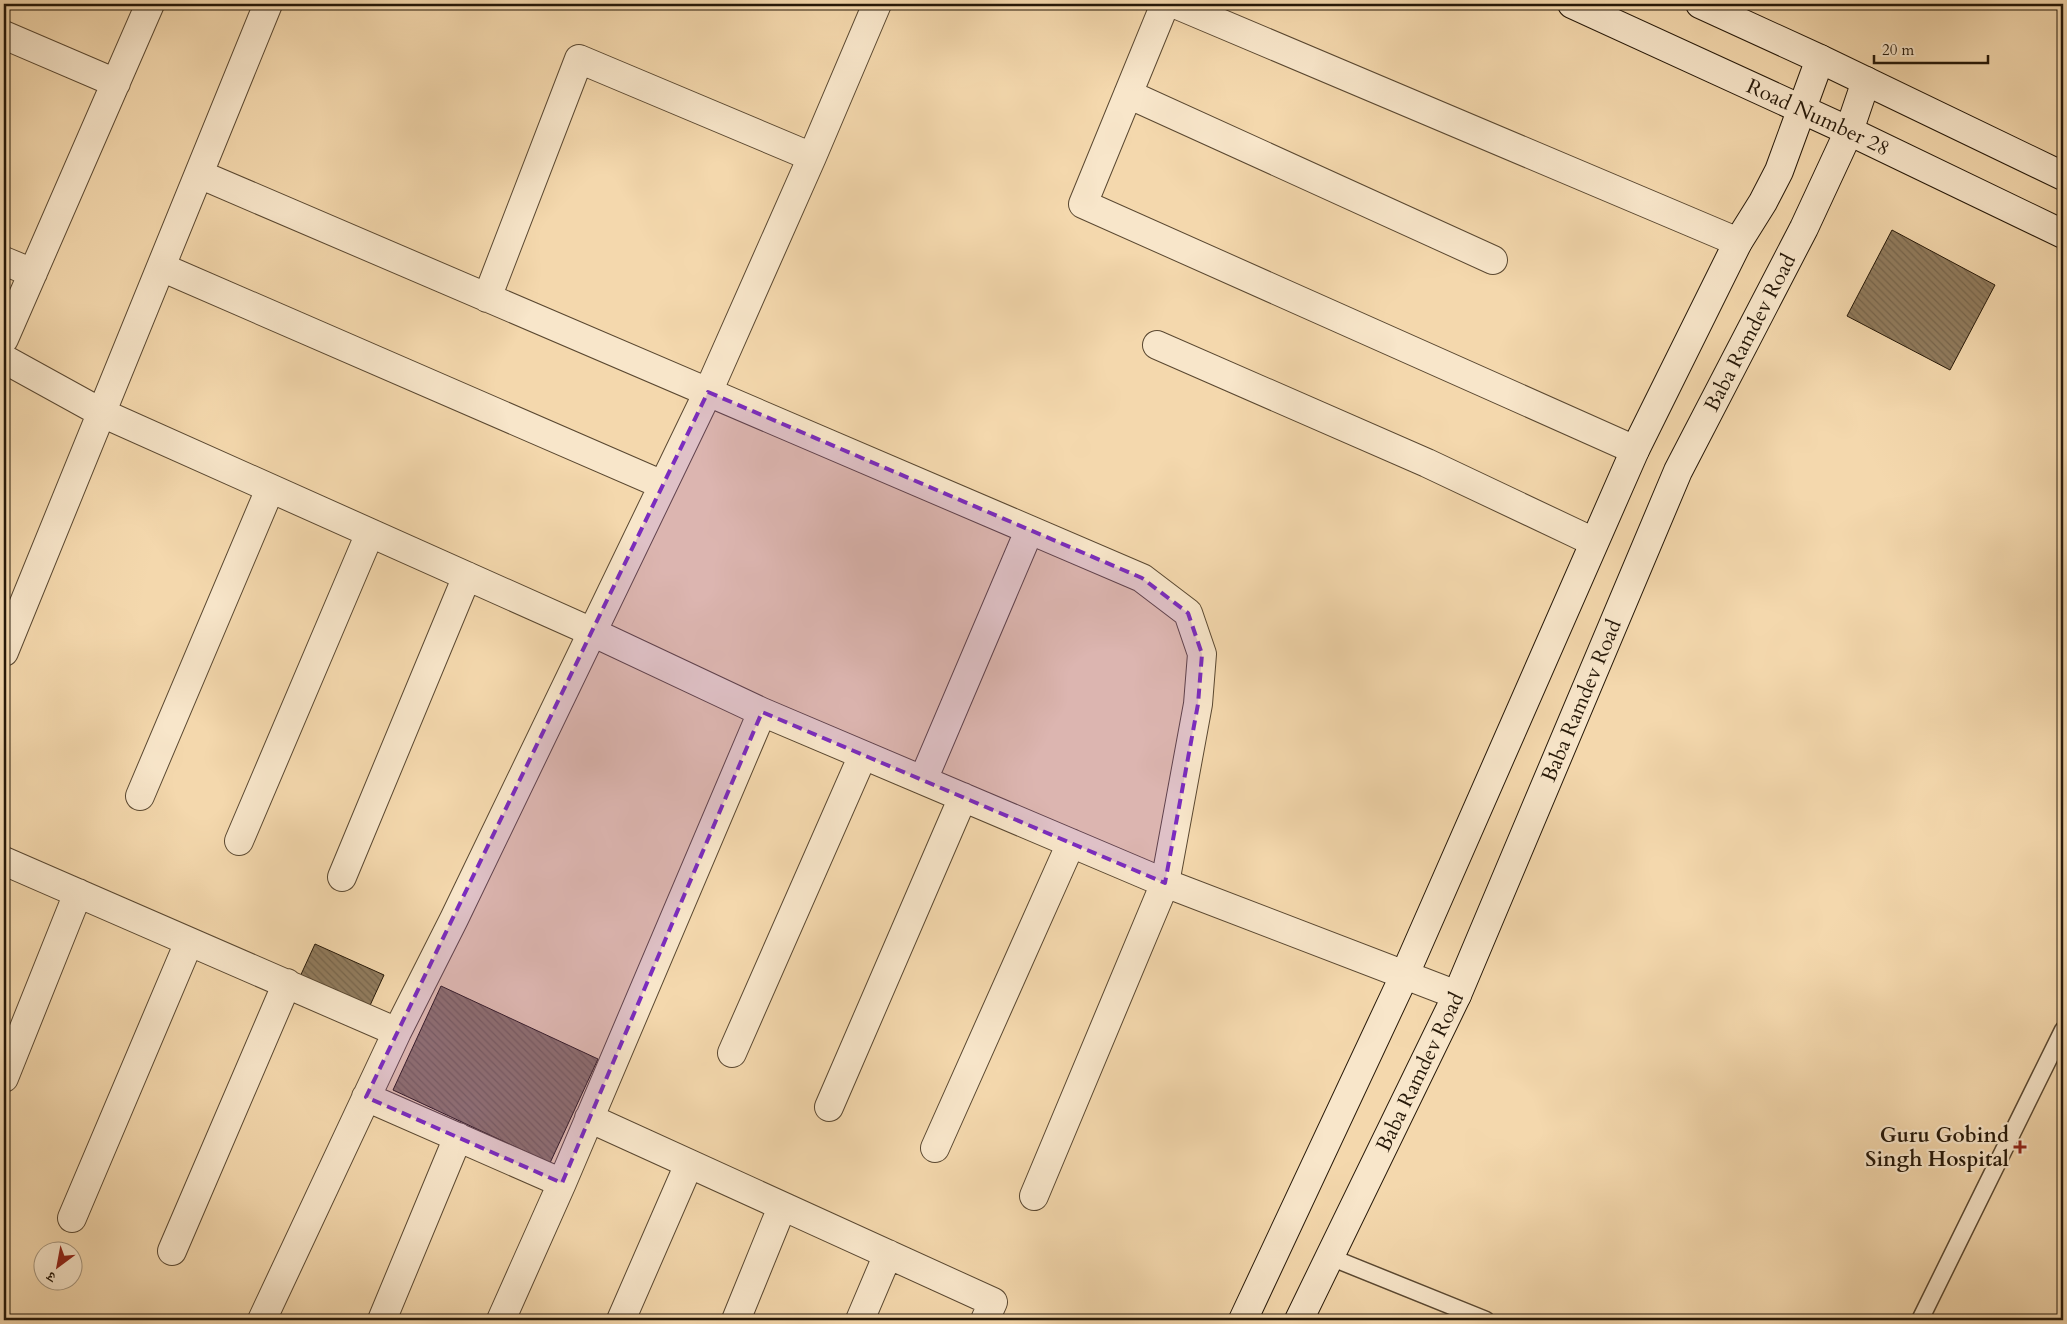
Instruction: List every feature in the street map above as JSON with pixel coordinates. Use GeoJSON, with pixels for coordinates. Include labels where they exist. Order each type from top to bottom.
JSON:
{"type":"FeatureCollection","features":[{"type":"Feature","properties":{"kind":"street"},"geometry":{"type":"LineString","coordinates":[[4,339],[150,4]]}},
{"type":"Feature","properties":{"kind":"street"},"geometry":{"type":"LineString","coordinates":[[4,652],[268,4]]}},
{"type":"Feature","properties":{"kind":"street"},"geometry":{"type":"LineString","coordinates":[[262,1320],[366,1096],[454,920],[708,392],[812,157],[877,4]]}},
{"type":"Feature","properties":{"kind":"street"},"geometry":{"type":"LineString","coordinates":[[1165,4],[1083,204],[1635,450]]}},
{"type":"Feature","properties":{"kind":"street"},"geometry":{"type":"LineString","coordinates":[[1175,4],[1738,242]]}},
{"type":"Feature","properties":{"kind":"street","name":"Road Number 28"},"geometry":{"type":"LineString","coordinates":[[1572,4],[1803,110],[2063,234]]}},
{"type":"Feature","properties":{"kind":"street"},"geometry":{"type":"LineString","coordinates":[[1700,4],[1820,59],[2063,176]]}},
{"type":"Feature","properties":{"kind":"street"},"geometry":{"type":"LineString","coordinates":[[4,35],[116,83]]}},
{"type":"Feature","properties":{"kind":"street"},"geometry":{"type":"LineString","coordinates":[[487,298],[580,59],[812,157]]}},
{"type":"Feature","properties":{"kind":"street"},"geometry":{"type":"LineString","coordinates":[[1243,1320],[1406,974],[1635,450],[1738,242],[1763,202],[1779,170],[1803,110],[1820,59]]}},
{"type":"Feature","properties":{"kind":"street","name":"Baba Ramdev Road"},"geometry":{"type":"LineString","coordinates":[[1299,1320],[1457,995],[1678,471],[1804,228],[1849,132],[1866,81]]}},
{"type":"Feature","properties":{"kind":"street"},"geometry":{"type":"LineString","coordinates":[[1128,94],[1493,260]]}},
{"type":"Feature","properties":{"kind":"street"},"geometry":{"type":"LineString","coordinates":[[199,174],[1142,578],[1188,613],[1202,654],[1198,704],[1166,883],[1034,1196]]}},
{"type":"Feature","properties":{"kind":"street"},"geometry":{"type":"LineString","coordinates":[[4,261],[33,273]]}},
{"type":"Feature","properties":{"kind":"street"},"geometry":{"type":"LineString","coordinates":[[161,267],[663,485]]}},
{"type":"Feature","properties":{"kind":"street"},"geometry":{"type":"LineString","coordinates":[[1157,345],[1427,463],[1594,542]]}},
{"type":"Feature","properties":{"kind":"street"},"geometry":{"type":"LineString","coordinates":[[4,359],[102,414],[592,632],[762,712],[1166,883],[1457,995]]}},
{"type":"Feature","properties":{"kind":"street"},"geometry":{"type":"LineString","coordinates":[[140,796],[270,489]]}},
{"type":"Feature","properties":{"kind":"street"},"geometry":{"type":"LineString","coordinates":[[923,780],[1029,531]]}},
{"type":"Feature","properties":{"kind":"street"},"geometry":{"type":"LineString","coordinates":[[239,841],[370,533]]}},
{"type":"Feature","properties":{"kind":"street"},"geometry":{"type":"LineString","coordinates":[[342,877],[466,576]]}},
{"type":"Feature","properties":{"kind":"street"},"geometry":{"type":"LineString","coordinates":[[501,1320],[562,1183],[762,712]]}},
{"type":"Feature","properties":{"kind":"street"},"geometry":{"type":"LineString","coordinates":[[732,1053],[863,755]]}},
{"type":"Feature","properties":{"kind":"street"},"geometry":{"type":"LineString","coordinates":[[829,1107],[963,797]]}},
{"type":"Feature","properties":{"kind":"street"},"geometry":{"type":"LineString","coordinates":[[935,1148],[1070,843]]}},
{"type":"Feature","properties":{"kind":"street"},"geometry":{"type":"LineString","coordinates":[[4,862],[397,1032]]}},
{"type":"Feature","properties":{"kind":"street"},"geometry":{"type":"LineString","coordinates":[[4,1078],[78,894]]}},
{"type":"Feature","properties":{"kind":"street"},"geometry":{"type":"LineString","coordinates":[[72,1218],[189,942]]}},
{"type":"Feature","properties":{"kind":"street"},"geometry":{"type":"LineString","coordinates":[[172,1251],[286,983]]}},
{"type":"Feature","properties":{"kind":"street"},"geometry":{"type":"LineString","coordinates":[[366,1096],[562,1183]]}},
{"type":"Feature","properties":{"kind":"street"},"geometry":{"type":"LineString","coordinates":[[589,1118],[993,1302],[985,1320]]}},
{"type":"Feature","properties":{"kind":"street"},"geometry":{"type":"LineString","coordinates":[[382,1320],[458,1137]]}},
{"type":"Feature","properties":{"kind":"street"},"geometry":{"type":"LineString","coordinates":[[621,1320],[688,1164]]}},
{"type":"Feature","properties":{"kind":"street"},"geometry":{"type":"LineString","coordinates":[[736,1320],[782,1206]]}},
{"type":"Feature","properties":{"kind":"street"},"geometry":{"type":"LineString","coordinates":[[860,1320],[888,1254]]}},
{"type":"Feature","properties":{"kind":"lane"},"geometry":{"type":"LineString","coordinates":[[1920,1320],[2063,1030]]}},
{"type":"Feature","properties":{"kind":"lane"},"geometry":{"type":"LineString","coordinates":[[1330,1257],[1486,1320]]}},
{"type":"Feature","properties":{"kind":"highlighted area"},"geometry":{"type":"Polygon","coordinates":[[[708,392],[1142,578],[1188,613],[1202,654],[1198,704],[1165,883],[762,712],[562,1183],[366,1097],[708,392]]]}},
{"type":"Feature","properties":{"kind":"building"},"geometry":{"type":"Polygon","coordinates":[[[1892,230],[1995,285],[1950,370],[1847,316],[1892,230]]]}},
{"type":"Feature","properties":{"kind":"building"},"geometry":{"type":"Polygon","coordinates":[[[315,944],[384,975],[367,1012],[298,981],[315,944]]]}},
{"type":"Feature","properties":{"kind":"building"},"geometry":{"type":"Polygon","coordinates":[[[441,986],[598,1059],[550,1163],[393,1090],[441,986]]]}},
{"type":"Feature","properties":{"kind":"place","name":"Guru Gobind Singh Hospital"},"geometry":{"type":"Point","coordinates":[2020,1147]}}]}
